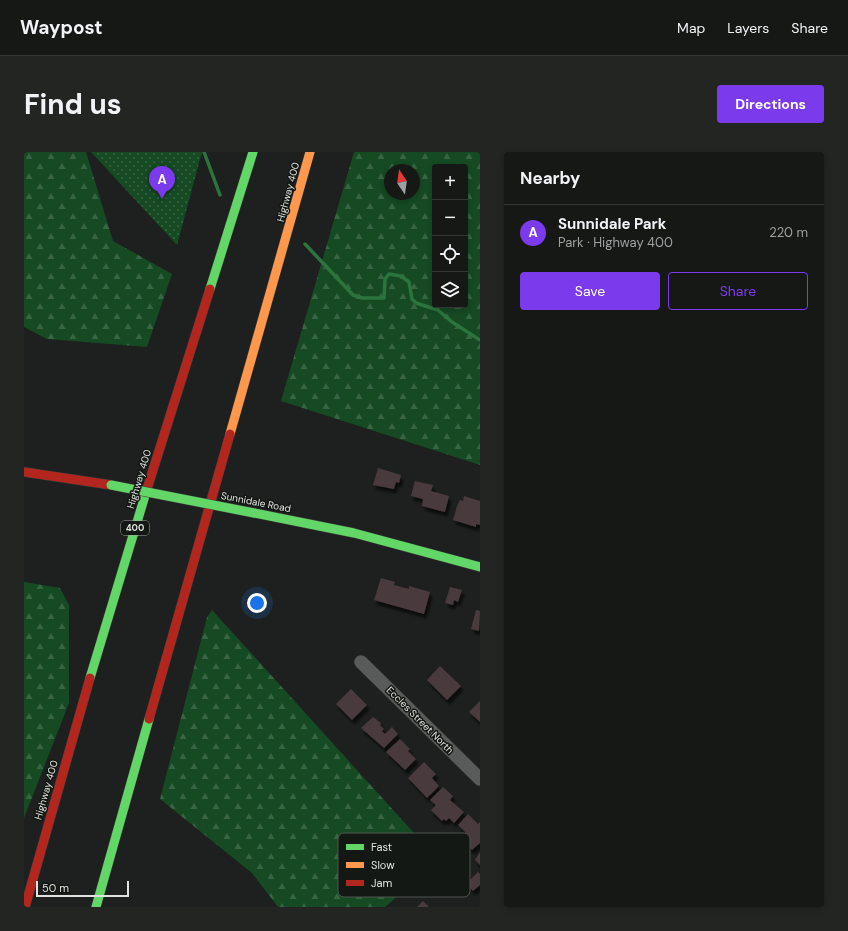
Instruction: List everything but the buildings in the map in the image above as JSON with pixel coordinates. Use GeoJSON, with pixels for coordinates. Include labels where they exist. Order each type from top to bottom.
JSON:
{"type":"FeatureCollection","features":[{"type":"Feature","properties":{"kind":"main road","name":"Highway 400"},"geometry":{"type":"LineString","coordinates":[[25,907],[101,637],[254,152]]}},
{"type":"Feature","properties":{"kind":"main road","name":"Highway 400"},"geometry":{"type":"LineString","coordinates":[[96,907],[310,152]]}},
{"type":"Feature","properties":{"kind":"main road","name":"Sunnidale Road"},"geometry":{"type":"LineString","coordinates":[[24,472],[111,485],[254,513],[354,534],[480,567]]}},
{"type":"Feature","properties":{"kind":"street","name":"Eccles Street North"},"geometry":{"type":"LineString","coordinates":[[361,662],[480,779]]}},
{"type":"Feature","properties":{"kind":"green space"},"geometry":{"type":"Polygon","coordinates":[[[24,152],[86,152],[113,241],[172,274],[147,347],[47,339],[24,327],[24,152]]]}},
{"type":"Feature","properties":{"kind":"green space"},"geometry":{"type":"Polygon","coordinates":[[[91,152],[202,152],[177,245],[91,152]]]}},
{"type":"Feature","properties":{"kind":"green space"},"geometry":{"type":"Polygon","coordinates":[[[354,152],[480,152],[480,465],[281,401],[354,152]]]}},
{"type":"Feature","properties":{"kind":"green space"},"geometry":{"type":"Polygon","coordinates":[[[24,582],[60,588],[69,605],[69,703],[24,818],[24,582]]]}},
{"type":"Feature","properties":{"kind":"green space"},"geometry":{"type":"Polygon","coordinates":[[[212,610],[414,833],[338,833],[338,897],[396,897],[385,907],[278,907],[252,873],[160,799],[207,617],[212,610]]]}},
{"type":"Feature","properties":{"kind":"waterway"},"geometry":{"type":"LineString","coordinates":[[204,152],[220,195]]}},
{"type":"Feature","properties":{"kind":"waterway"},"geometry":{"type":"LineString","coordinates":[[305,244],[353,295],[362,298],[384,298],[385,279],[389,274],[401,276],[409,282],[412,299],[416,303],[438,310],[452,322],[480,340]]}},
{"type":"Feature","properties":{"kind":"traffic: fast"},"geometry":{"type":"LineString","coordinates":[[210,289],[253,152]]}},
{"type":"Feature","properties":{"kind":"traffic: fast"},"geometry":{"type":"LineString","coordinates":[[111,485],[254,513]]}},
{"type":"Feature","properties":{"kind":"traffic: fast"},"geometry":{"type":"LineString","coordinates":[[90,678],[147,489]]}},
{"type":"Feature","properties":{"kind":"traffic: fast"},"geometry":{"type":"LineString","coordinates":[[254,513],[354,533],[480,567]]}},
{"type":"Feature","properties":{"kind":"traffic: fast"},"geometry":{"type":"LineString","coordinates":[[96,907],[149,719]]}},
{"type":"Feature","properties":{"kind":"traffic: slow"},"geometry":{"type":"LineString","coordinates":[[230,434],[310,152]]}},
{"type":"Feature","properties":{"kind":"traffic: jam"},"geometry":{"type":"LineString","coordinates":[[147,489],[210,289]]}},
{"type":"Feature","properties":{"kind":"traffic: jam"},"geometry":{"type":"LineString","coordinates":[[149,719],[230,434]]}},
{"type":"Feature","properties":{"kind":"traffic: jam"},"geometry":{"type":"LineString","coordinates":[[24,472],[111,485]]}},
{"type":"Feature","properties":{"kind":"traffic: jam"},"geometry":{"type":"LineString","coordinates":[[25,907],[90,678]]}},
{"type":"Feature","properties":{"kind":"place","name":"Sunnidale Park"},"geometry":{"type":"Point","coordinates":[162,199]}}]}
